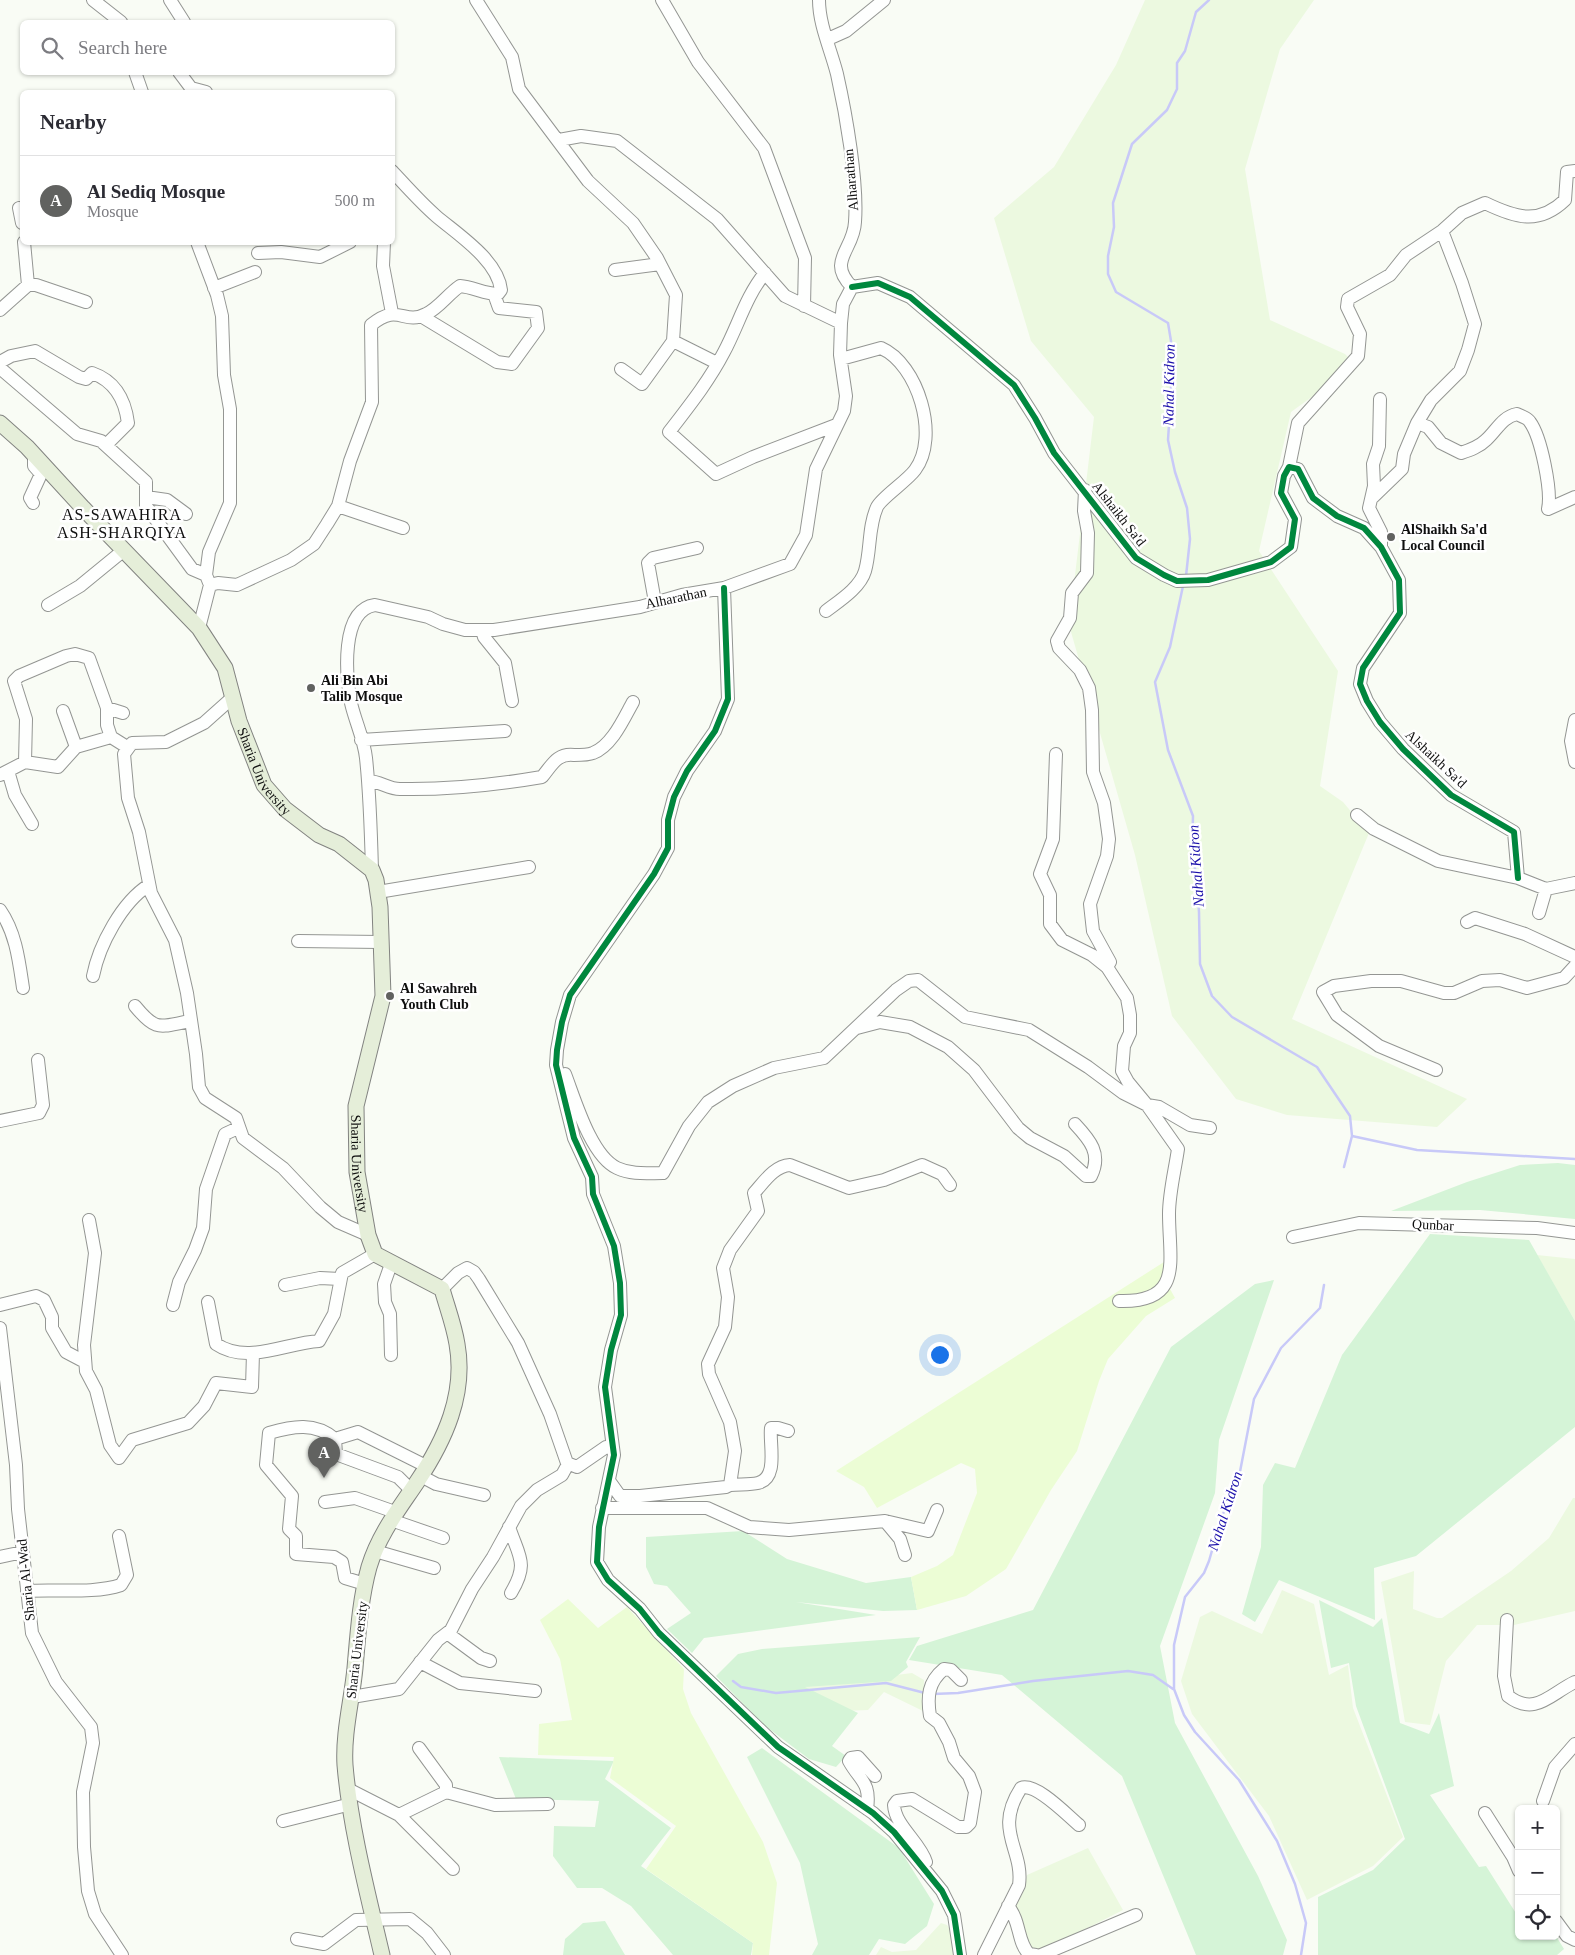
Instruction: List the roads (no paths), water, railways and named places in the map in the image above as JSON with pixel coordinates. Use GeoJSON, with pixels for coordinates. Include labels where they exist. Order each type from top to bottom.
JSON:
{"type":"FeatureCollection","features":[{"type":"Feature","properties":{"kind":"main road","name":"Sharia University"},"geometry":{"type":"LineString","coordinates":[[0,423],[34,455],[199,628],[225,668],[232,698],[253,760],[264,785],[285,809],[319,835],[339,844],[372,870],[378,892],[383,996],[356,1106],[357,1172],[368,1235],[375,1254]]}},
{"type":"Feature","properties":{"kind":"main road"},"geometry":{"type":"LineString","coordinates":[[375,1254],[442,1289]]}},
{"type":"Feature","properties":{"kind":"main road","name":"Sharia University"},"geometry":{"type":"LineString","coordinates":[[382,1955],[350,1796],[345,1736],[352,1697],[360,1606],[374,1552],[393,1516],[423,1471],[449,1423],[454,1408],[460,1374],[457,1344],[442,1289]]}},
{"type":"Feature","properties":{"kind":"street"},"geometry":{"type":"LineString","coordinates":[[93,0],[118,20]]}},
{"type":"Feature","properties":{"kind":"street"},"geometry":{"type":"LineString","coordinates":[[170,0],[183,20]]}},
{"type":"Feature","properties":{"kind":"street"},"geometry":{"type":"LineString","coordinates":[[476,0],[512,57],[519,89],[588,181],[633,223],[660,264],[676,295],[673,341],[642,384],[621,369]]}},
{"type":"Feature","properties":{"kind":"street"},"geometry":{"type":"LineString","coordinates":[[662,0],[698,62],[764,148],[805,258],[804,306]]}},
{"type":"Feature","properties":{"kind":"street","name":"Alharathan"},"geometry":{"type":"LineString","coordinates":[[372,870],[366,756],[351,703],[347,672],[350,628],[356,614],[366,606],[375,605],[428,617],[443,624],[465,630],[482,630],[552,622],[724,588],[790,564],[806,535],[816,469],[844,411],[846,396],[840,359],[841,323],[843,304],[852,287],[843,278],[840,262],[855,230],[856,209],[838,77],[819,12],[818,0]]}},
{"type":"Feature","properties":{"kind":"street"},"geometry":{"type":"LineString","coordinates":[[828,40],[846,31],[884,0]]}},
{"type":"Feature","properties":{"kind":"street"},"geometry":{"type":"LineString","coordinates":[[136,75],[141,90]]}},
{"type":"Feature","properties":{"kind":"street"},"geometry":{"type":"LineString","coordinates":[[181,75],[191,88],[198,90]]}},
{"type":"Feature","properties":{"kind":"street"},"geometry":{"type":"LineString","coordinates":[[559,140],[581,136],[617,140],[717,219],[785,296],[841,323]]}},
{"type":"Feature","properties":{"kind":"street"},"geometry":{"type":"LineString","coordinates":[[1289,467],[1298,423],[1358,356],[1360,334],[1347,307],[1348,299],[1390,275],[1406,255],[1442,231],[1462,213],[1485,203],[1501,211],[1533,218],[1553,212],[1565,200],[1575,159]]}},
{"type":"Feature","properties":{"kind":"street"},"geometry":{"type":"LineString","coordinates":[[0,368],[77,434],[106,444],[146,482],[146,506],[192,569],[208,580],[237,585],[291,560],[314,544],[338,506],[350,461],[372,402],[371,325],[382,316],[392,313],[413,318],[427,314],[460,286],[494,294],[498,294],[501,290],[500,283],[488,264],[475,249],[435,215],[395,174]]}},
{"type":"Feature","properties":{"kind":"street"},"geometry":{"type":"LineString","coordinates":[[19,208],[20,213]]}},
{"type":"Feature","properties":{"kind":"street"},"geometry":{"type":"LineString","coordinates":[[1371,499],[1402,469],[1404,454],[1417,423],[1431,400],[1460,371],[1468,350],[1474,324],[1462,284],[1442,231]]}},
{"type":"Feature","properties":{"kind":"street"},"geometry":{"type":"LineString","coordinates":[[24,245],[28,285]]}},
{"type":"Feature","properties":{"kind":"street"},"geometry":{"type":"LineString","coordinates":[[198,245],[222,316],[224,375],[230,409],[230,503],[209,552],[208,580],[199,628]]}},
{"type":"Feature","properties":{"kind":"street"},"geometry":{"type":"LineString","coordinates":[[258,253],[281,252],[320,257],[344,245]]}},
{"type":"Feature","properties":{"kind":"street"},"geometry":{"type":"LineString","coordinates":[[384,245],[383,266],[392,313]]}},
{"type":"Feature","properties":{"kind":"street"},"geometry":{"type":"LineString","coordinates":[[615,270],[660,264]]}},
{"type":"Feature","properties":{"kind":"street"},"geometry":{"type":"LineString","coordinates":[[214,288],[255,272]]}},
{"type":"Feature","properties":{"kind":"street"},"geometry":{"type":"LineString","coordinates":[[765,273],[754,286],[717,363],[698,394],[669,432],[716,474],[753,457],[836,425]]}},
{"type":"Feature","properties":{"kind":"street","name":"Alshaikh Sa'd"},"geometry":{"type":"LineString","coordinates":[[852,287],[878,283],[910,297],[1014,385],[1054,453],[1085,490],[1136,558],[1177,581],[1196,582],[1271,562],[1291,547],[1295,520],[1281,493],[1284,476],[1289,467],[1298,469],[1312,498],[1337,516],[1364,528],[1381,547],[1399,580],[1400,613],[1363,668],[1360,684],[1380,722],[1403,749],[1452,795],[1514,832],[1518,878]]}},
{"type":"Feature","properties":{"kind":"street"},"geometry":{"type":"LineString","coordinates":[[0,310],[28,285],[36,285],[86,302]]}},
{"type":"Feature","properties":{"kind":"street"},"geometry":{"type":"LineString","coordinates":[[421,316],[497,362],[512,364],[538,328],[536,312],[500,308],[494,294]]}},
{"type":"Feature","properties":{"kind":"street"},"geometry":{"type":"LineString","coordinates":[[673,341],[717,363]]}},
{"type":"Feature","properties":{"kind":"street"},"geometry":{"type":"LineString","coordinates":[[826,612],[853,588],[865,572],[870,536],[878,505],[916,470],[926,448],[926,420],[913,382],[900,360],[880,348],[840,359]]}},
{"type":"Feature","properties":{"kind":"street"},"geometry":{"type":"LineString","coordinates":[[0,362],[11,356],[35,351],[79,377],[86,379],[92,372],[109,381],[126,407],[128,423],[106,444]]}},
{"type":"Feature","properties":{"kind":"street"},"geometry":{"type":"LineString","coordinates":[[1380,399],[1379,446],[1373,464],[1374,486],[1369,508],[1381,532],[1381,547]]}},
{"type":"Feature","properties":{"kind":"street"},"geometry":{"type":"LineString","coordinates":[[1417,423],[1428,427],[1441,443],[1460,453],[1476,448],[1508,416],[1517,414],[1530,421],[1544,458],[1549,492],[1548,509],[1575,497]]}},
{"type":"Feature","properties":{"kind":"street"},"geometry":{"type":"LineString","coordinates":[[33,503],[30,498],[40,474],[34,466],[34,455]]}},
{"type":"Feature","properties":{"kind":"street"},"geometry":{"type":"LineString","coordinates":[[1085,490],[1084,511],[1088,533],[1087,573],[1072,593],[1070,618],[1057,641],[1058,648],[1080,670],[1089,688],[1092,710],[1094,772],[1104,804],[1109,839],[1107,856],[1090,904],[1093,931],[1110,962],[1107,967]]}},
{"type":"Feature","properties":{"kind":"street"},"geometry":{"type":"LineString","coordinates":[[146,497],[167,500],[186,514]]}},
{"type":"Feature","properties":{"kind":"street"},"geometry":{"type":"LineString","coordinates":[[338,506],[403,528]]}},
{"type":"Feature","properties":{"kind":"street"},"geometry":{"type":"LineString","coordinates":[[655,602],[648,563],[653,558],[697,548]]}},
{"type":"Feature","properties":{"kind":"street"},"geometry":{"type":"LineString","coordinates":[[48,606],[80,586],[124,550]]}},
{"type":"Feature","properties":{"kind":"street"},"geometry":{"type":"LineString","coordinates":[[724,588],[728,699],[715,731],[687,771],[674,797],[668,820],[668,848],[648,882],[570,995],[562,1022],[557,1050],[556,1065],[574,1138],[592,1178],[594,1194],[614,1246],[620,1283],[621,1315],[612,1350],[606,1387],[614,1456],[610,1482],[602,1508],[597,1562],[608,1580],[640,1609],[659,1633],[778,1747],[867,1810],[894,1832],[924,1866],[942,1891],[954,1916],[960,1955]]}},
{"type":"Feature","properties":{"kind":"street"},"geometry":{"type":"LineString","coordinates":[[482,630],[484,637],[504,664],[512,701]]}},
{"type":"Feature","properties":{"kind":"street"},"geometry":{"type":"LineString","coordinates":[[25,762],[26,719],[14,681],[19,676],[75,654],[89,658],[107,708],[107,725],[111,737],[127,747]]}},
{"type":"Feature","properties":{"kind":"street"},"geometry":{"type":"LineString","coordinates":[[232,698],[204,723],[166,742],[132,743],[127,747],[124,754],[128,798],[139,832],[150,893],[175,940],[191,1021],[199,1086],[205,1098],[236,1118],[243,1138],[283,1168],[320,1207],[338,1222],[368,1235]]}},
{"type":"Feature","properties":{"kind":"street"},"geometry":{"type":"LineString","coordinates":[[368,781],[376,781],[393,789],[442,790],[542,777],[558,758],[566,754],[593,754],[603,746],[620,725],[633,702]]}},
{"type":"Feature","properties":{"kind":"street"},"geometry":{"type":"LineString","coordinates":[[107,708],[123,713]]}},
{"type":"Feature","properties":{"kind":"street"},"geometry":{"type":"LineString","coordinates":[[63,711],[76,747]]}},
{"type":"Feature","properties":{"kind":"street"},"geometry":{"type":"LineString","coordinates":[[1575,720],[1571,741],[1575,762]]}},
{"type":"Feature","properties":{"kind":"street"},"geometry":{"type":"LineString","coordinates":[[361,740],[505,731]]}},
{"type":"Feature","properties":{"kind":"street"},"geometry":{"type":"LineString","coordinates":[[32,824],[4,773],[25,762],[58,767],[76,747],[111,737]]}},
{"type":"Feature","properties":{"kind":"street"},"geometry":{"type":"LineString","coordinates":[[1056,754],[1053,839],[1040,874],[1050,895],[1050,924],[1062,940],[1092,955],[1107,967],[1127,998],[1130,1015],[1130,1033],[1124,1046],[1122,1071],[1128,1082],[1148,1105],[1178,1149],[1169,1212],[1171,1261],[1168,1281],[1154,1297],[1139,1302],[1119,1301]]}},
{"type":"Feature","properties":{"kind":"street"},"geometry":{"type":"LineString","coordinates":[[1357,815],[1374,829],[1438,861],[1518,878],[1546,889],[1575,883]]}},
{"type":"Feature","properties":{"kind":"street"},"geometry":{"type":"LineString","coordinates":[[378,892],[529,867]]}},
{"type":"Feature","properties":{"kind":"street"},"geometry":{"type":"LineString","coordinates":[[93,976],[103,946],[128,902],[149,885]]}},
{"type":"Feature","properties":{"kind":"street"},"geometry":{"type":"LineString","coordinates":[[1539,913],[1546,889]]}},
{"type":"Feature","properties":{"kind":"street"},"geometry":{"type":"LineString","coordinates":[[0,910],[10,924],[16,943],[23,988]]}},
{"type":"Feature","properties":{"kind":"street"},"geometry":{"type":"LineString","coordinates":[[1467,922],[1475,918],[1525,934],[1575,957]]}},
{"type":"Feature","properties":{"kind":"street"},"geometry":{"type":"LineString","coordinates":[[298,941],[381,942]]}},
{"type":"Feature","properties":{"kind":"street"},"geometry":{"type":"LineString","coordinates":[[1436,1070],[1379,1046],[1337,1015],[1323,992],[1334,986],[1371,981],[1401,981],[1444,993],[1454,993],[1482,981],[1500,980],[1527,988],[1564,978],[1575,966]]}},
{"type":"Feature","properties":{"kind":"street"},"geometry":{"type":"LineString","coordinates":[[557,1050],[580,1114],[602,1158],[616,1168],[634,1174],[663,1173],[689,1126],[708,1102],[733,1086],[774,1068],[824,1058],[896,990],[909,981],[918,980],[965,1017],[1029,1030],[1088,1066],[1123,1093],[1148,1105],[1159,1107],[1190,1125],[1210,1128]]}},
{"type":"Feature","properties":{"kind":"street"},"geometry":{"type":"LineString","coordinates":[[136,1006],[149,1023],[156,1026],[191,1021]]}},
{"type":"Feature","properties":{"kind":"street"},"geometry":{"type":"LineString","coordinates":[[855,1028],[880,1022],[910,1027],[948,1047],[974,1070],[1018,1128],[1030,1138],[1064,1156],[1086,1176],[1091,1176],[1095,1164],[1094,1147],[1075,1124]]}},
{"type":"Feature","properties":{"kind":"street"},"geometry":{"type":"LineString","coordinates":[[0,1121],[39,1113],[44,1105],[38,1060]]}},
{"type":"Feature","properties":{"kind":"street"},"geometry":{"type":"LineString","coordinates":[[173,1305],[179,1282],[195,1250],[203,1228],[206,1189],[225,1134],[238,1128]]}},
{"type":"Feature","properties":{"kind":"street"},"geometry":{"type":"LineString","coordinates":[[730,1485],[735,1451],[730,1422],[709,1374],[708,1364],[725,1326],[728,1297],[724,1268],[730,1250],[758,1211],[754,1193],[781,1165],[790,1164],[849,1188],[888,1179],[922,1165],[942,1174],[950,1185]]}},
{"type":"Feature","properties":{"kind":"street"},"geometry":{"type":"LineString","coordinates":[[89,1220],[95,1253],[86,1317],[86,1371],[96,1390],[103,1411],[110,1446],[119,1458],[132,1440],[188,1423],[204,1406],[216,1382],[252,1386],[253,1353]]}},
{"type":"Feature","properties":{"kind":"street","name":"Qunbar"},"geometry":{"type":"LineString","coordinates":[[1293,1237],[1358,1223],[1537,1228],[1575,1233]]}},
{"type":"Feature","properties":{"kind":"street"},"geometry":{"type":"LineString","coordinates":[[208,1302],[216,1344],[236,1353],[253,1353],[302,1342],[319,1341],[334,1314],[342,1273],[375,1254]]}},
{"type":"Feature","properties":{"kind":"street"},"geometry":{"type":"LineString","coordinates":[[391,1264],[384,1284],[385,1302],[390,1314],[391,1355]]}},
{"type":"Feature","properties":{"kind":"street"},"geometry":{"type":"LineString","coordinates":[[442,1289],[458,1273],[467,1268],[474,1272],[518,1343],[550,1414],[563,1458],[568,1464],[577,1467],[606,1447],[612,1448]]}},
{"type":"Feature","properties":{"kind":"street"},"geometry":{"type":"LineString","coordinates":[[285,1285],[320,1278],[340,1279]]}},
{"type":"Feature","properties":{"kind":"street"},"geometry":{"type":"LineString","coordinates":[[0,1305],[36,1296],[44,1300],[52,1317],[52,1328],[66,1352],[85,1362]]}},
{"type":"Feature","properties":{"kind":"street","name":"Sharia Al-Wad"},"geometry":{"type":"LineString","coordinates":[[0,1335],[6,1425],[32,1633],[56,1682],[91,1727],[93,1743],[83,1792],[84,1847],[88,1891],[95,1914],[122,1955]]}},
{"type":"Feature","properties":{"kind":"street"},"geometry":{"type":"LineString","coordinates":[[365,1584],[345,1578],[342,1562],[334,1557],[296,1554],[296,1536],[289,1529],[292,1496],[266,1466],[269,1433],[302,1425],[327,1432],[335,1439],[336,1454],[398,1477],[411,1490]]}},
{"type":"Feature","properties":{"kind":"street"},"geometry":{"type":"LineString","coordinates":[[610,1482],[620,1496],[640,1496],[760,1483],[770,1474],[772,1462],[769,1440],[771,1428],[788,1431]]}},
{"type":"Feature","properties":{"kind":"street"},"geometry":{"type":"LineString","coordinates":[[335,1439],[358,1432],[423,1471],[436,1484],[484,1495]]}},
{"type":"Feature","properties":{"kind":"street"},"geometry":{"type":"LineString","coordinates":[[352,1697],[400,1689],[420,1662],[451,1630],[472,1589],[493,1557],[521,1506],[537,1490],[562,1475],[568,1464]]}},
{"type":"Feature","properties":{"kind":"street"},"geometry":{"type":"LineString","coordinates":[[325,1502],[355,1498],[443,1538]]}},
{"type":"Feature","properties":{"kind":"street"},"geometry":{"type":"LineString","coordinates":[[602,1508],[707,1508],[749,1526],[789,1530],[884,1521],[928,1531],[937,1510]]}},
{"type":"Feature","properties":{"kind":"street"},"geometry":{"type":"LineString","coordinates":[[884,1521],[900,1539],[905,1555]]}},
{"type":"Feature","properties":{"kind":"street"},"geometry":{"type":"LineString","coordinates":[[508,1528],[522,1564],[521,1576],[511,1592]]}},
{"type":"Feature","properties":{"kind":"street"},"geometry":{"type":"LineString","coordinates":[[27,1591],[55,1589],[106,1590],[120,1585],[127,1575],[119,1536]]}},
{"type":"Feature","properties":{"kind":"street"},"geometry":{"type":"LineString","coordinates":[[0,1557],[23,1552]]}},
{"type":"Feature","properties":{"kind":"street"},"geometry":{"type":"LineString","coordinates":[[374,1552],[434,1568]]}},
{"type":"Feature","properties":{"kind":"street"},"geometry":{"type":"LineString","coordinates":[[1507,1620],[1504,1676],[1508,1696],[1517,1703],[1528,1706],[1536,1705],[1575,1682]]}},
{"type":"Feature","properties":{"kind":"street"},"geometry":{"type":"LineString","coordinates":[[447,1633],[481,1658],[490,1661]]}},
{"type":"Feature","properties":{"kind":"street"},"geometry":{"type":"LineString","coordinates":[[420,1662],[460,1683],[535,1690]]}},
{"type":"Feature","properties":{"kind":"street"},"geometry":{"type":"LineString","coordinates":[[924,1866],[926,1861],[920,1848],[894,1813],[894,1805],[897,1800],[912,1799],[958,1827],[966,1827],[970,1823],[975,1792],[969,1776],[954,1758],[950,1742],[939,1723],[930,1716],[929,1709],[930,1685],[936,1675],[944,1669],[951,1670],[961,1680]]}},
{"type":"Feature","properties":{"kind":"street"},"geometry":{"type":"LineString","coordinates":[[1543,1801],[1555,1767],[1575,1744]]}},
{"type":"Feature","properties":{"kind":"street"},"geometry":{"type":"LineString","coordinates":[[419,1748],[446,1785],[446,1792]]}},
{"type":"Feature","properties":{"kind":"street"},"geometry":{"type":"LineString","coordinates":[[867,1810],[869,1798],[864,1779],[849,1761],[851,1758],[858,1757],[875,1776]]}},
{"type":"Feature","properties":{"kind":"street"},"geometry":{"type":"LineString","coordinates":[[984,1955],[1019,1885],[1021,1875],[1009,1836],[1010,1820],[1021,1788],[1029,1787],[1038,1791],[1080,1826]]}},
{"type":"Feature","properties":{"kind":"street"},"geometry":{"type":"LineString","coordinates":[[399,1815],[446,1792],[495,1805],[548,1804]]}},
{"type":"Feature","properties":{"kind":"street"},"geometry":{"type":"LineString","coordinates":[[283,1821],[350,1796],[399,1815],[453,1869]]}},
{"type":"Feature","properties":{"kind":"street"},"geometry":{"type":"LineString","coordinates":[[1485,1813],[1515,1861]]}},
{"type":"Feature","properties":{"kind":"street"},"geometry":{"type":"LineString","coordinates":[[1008,1906],[1017,1920],[1022,1945],[1030,1954]]}},
{"type":"Feature","properties":{"kind":"street"},"geometry":{"type":"LineString","coordinates":[[1041,1955],[1136,1915]]}},
{"type":"Feature","properties":{"kind":"street"},"geometry":{"type":"LineString","coordinates":[[297,1939],[324,1944],[356,1920],[410,1919],[427,1933],[444,1955]]}},
{"type":"Feature","properties":{"kind":"street"},"geometry":{"type":"LineString","coordinates":[[1560,1927],[1567,1936],[1575,1940]]}},
{"type":"Feature","properties":{"kind":"waterway","name":"Nahal Kidron"},"geometry":{"type":"LineString","coordinates":[[1186,576],[1190,539],[1187,508],[1175,472],[1168,440],[1171,394],[1171,341],[1168,323],[1116,292],[1108,274],[1108,256],[1114,227],[1113,203],[1132,144],[1167,110],[1177,89],[1177,63],[1185,51],[1196,12],[1209,0]]}},
{"type":"Feature","properties":{"kind":"waterway","name":"Nahal Kidron"},"geometry":{"type":"LineString","coordinates":[[1183,586],[1170,647],[1155,682],[1168,750],[1193,816],[1192,853],[1199,912],[1200,964],[1212,996],[1232,1017],[1317,1067],[1350,1116],[1352,1136],[1344,1167]]}},
{"type":"Feature","properties":{"kind":"waterway"},"geometry":{"type":"LineString","coordinates":[[1352,1136],[1417,1150],[1575,1159]]}},
{"type":"Feature","properties":{"kind":"waterway","name":"Nahal Kidron"},"geometry":{"type":"LineString","coordinates":[[1301,1955],[1306,1923],[1295,1884],[1277,1841],[1239,1780],[1195,1732],[1184,1715],[1174,1689],[1174,1645],[1185,1597],[1204,1573],[1222,1516],[1238,1482],[1254,1399],[1281,1348],[1320,1308],[1324,1285]]}},
{"type":"Feature","properties":{"kind":"waterway"},"geometry":{"type":"LineString","coordinates":[[933,1694],[958,1693],[1033,1681],[1128,1671],[1153,1675],[1173,1689]]}},
{"type":"Feature","properties":{"kind":"waterway"},"geometry":{"type":"LineString","coordinates":[[733,1681],[741,1687],[776,1693],[886,1683],[925,1693]]}},
{"type":"Feature","properties":{"kind":"place","name":"AlShaikh Sa'd Local Council"},"geometry":{"type":"Point","coordinates":[1391,537]}},
{"type":"Feature","properties":{"kind":"place","name":"Ali Bin Abi Talib Mosque"},"geometry":{"type":"Point","coordinates":[311,688]}},
{"type":"Feature","properties":{"kind":"place","name":"Al Sawahreh Youth Club"},"geometry":{"type":"Point","coordinates":[390,996]}},
{"type":"Feature","properties":{"kind":"place","name":"Al Sediq Mosque"},"geometry":{"type":"Point","coordinates":[324,1478]}},
{"type":"Feature","properties":{"kind":"district","name":"AS-SAWAHIRA ASH-SHARQIYA"},"geometry":{"type":"Point","coordinates":[122,523]}}]}
